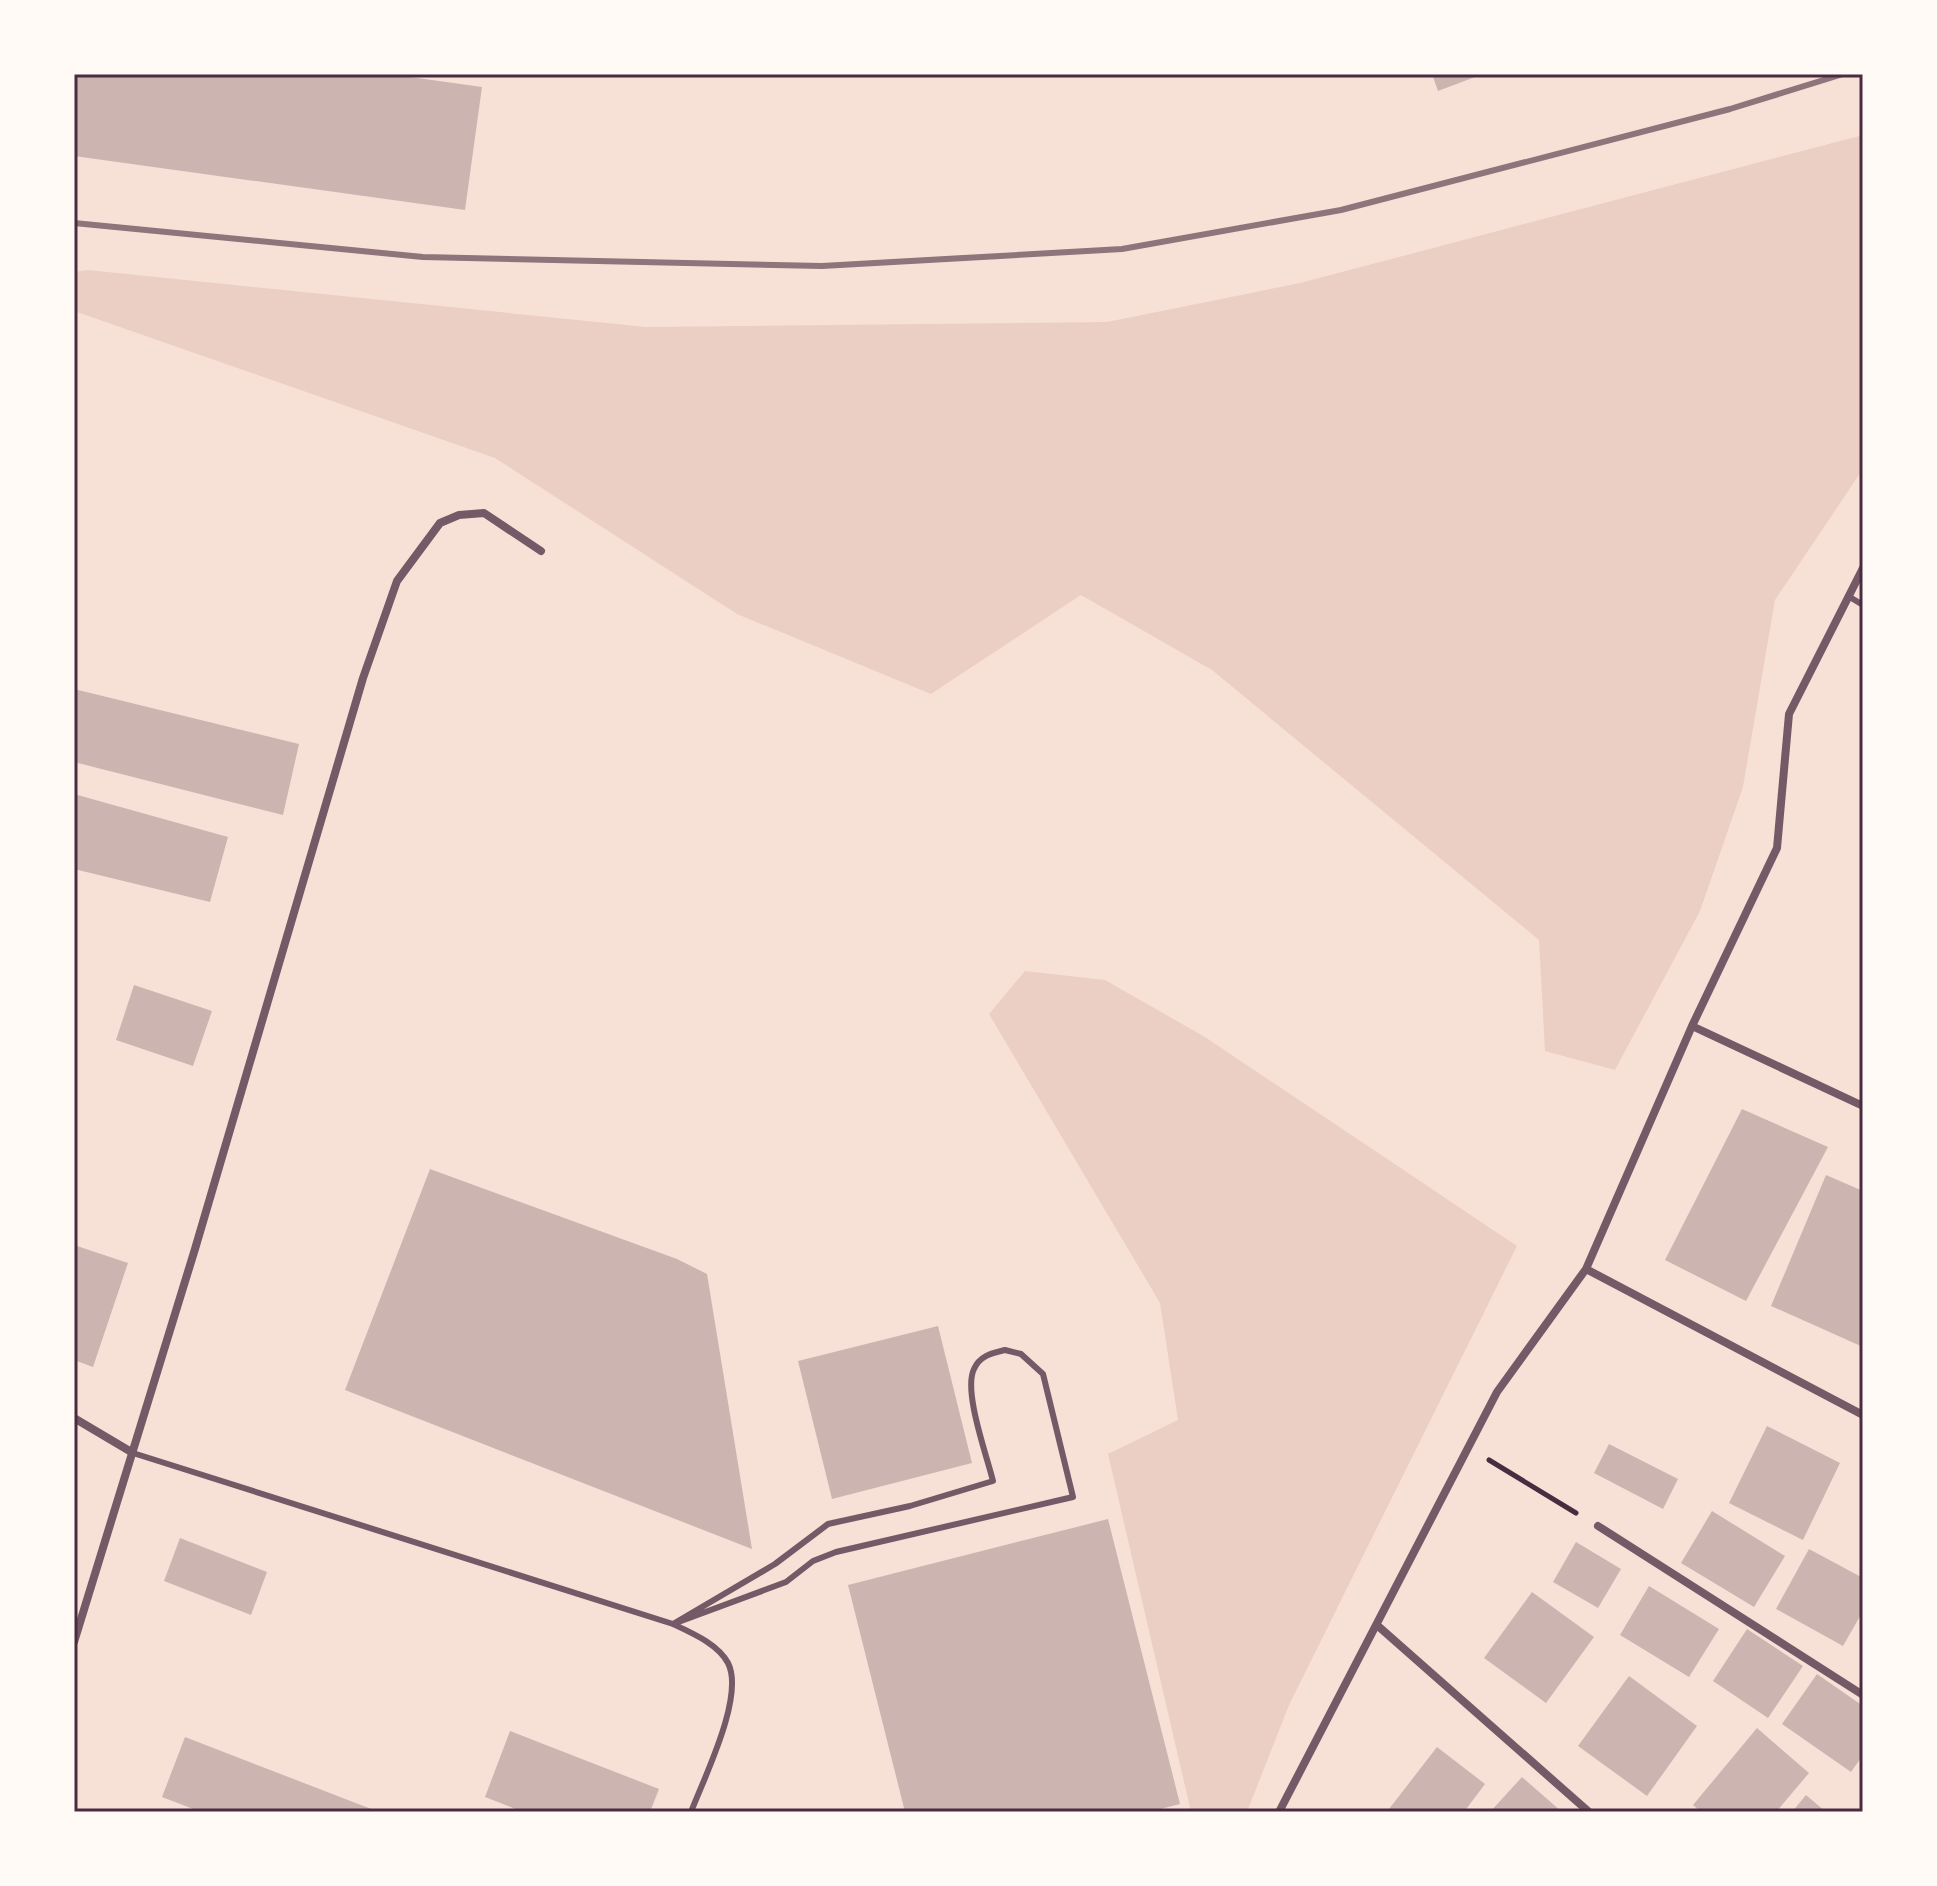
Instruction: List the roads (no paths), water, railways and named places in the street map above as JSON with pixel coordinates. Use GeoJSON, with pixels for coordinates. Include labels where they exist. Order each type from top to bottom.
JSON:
{"type":"FeatureCollection","features":[{"type":"Feature","properties":{"kind":"street"},"geometry":{"type":"LineString","coordinates":[[74,1642],[363,678],[397,581],[440,523],[459,515],[484,513],[541,551]]}},
{"type":"Feature","properties":{"kind":"street"},"geometry":{"type":"LineString","coordinates":[[1279,1812],[1497,1392],[1586,1269],[1692,1026],[1777,848],[1789,714],[1863,568]]}},
{"type":"Feature","properties":{"kind":"street"},"geometry":{"type":"LineString","coordinates":[[1692,1026],[1863,1106]]}},
{"type":"Feature","properties":{"kind":"street"},"geometry":{"type":"LineString","coordinates":[[1586,1269],[1863,1415]]}},
{"type":"Feature","properties":{"kind":"street"},"geometry":{"type":"LineString","coordinates":[[74,1418],[133,1453]]}},
{"type":"Feature","properties":{"kind":"street"},"geometry":{"type":"LineString","coordinates":[[1598,1526],[1863,1695]]}},
{"type":"Feature","properties":{"kind":"street"},"geometry":{"type":"LineString","coordinates":[[1378,1626],[1589,1812]]}},
{"type":"Feature","properties":{"kind":"lane"},"geometry":{"type":"LineString","coordinates":[[1848,596],[1863,605]]}},
{"type":"Feature","properties":{"kind":"lane"},"geometry":{"type":"LineString","coordinates":[[1005,1350],[1021,1354],[1043,1374],[1073,1497],[836,1552],[813,1561],[786,1582],[673,1624],[775,1564],[828,1524],[910,1506],[993,1481],[973,1399],[973,1370],[985,1355],[1005,1350]]}},
{"type":"Feature","properties":{"kind":"lane"},"geometry":{"type":"LineString","coordinates":[[133,1453],[673,1624],[706,1641],[727,1660],[733,1676],[723,1725],[691,1812]]}},
{"type":"Feature","properties":{"kind":"railway"},"geometry":{"type":"LineString","coordinates":[[74,223],[423,257],[822,266],[1122,249],[1341,210],[1730,109],[1843,74]]}}]}
